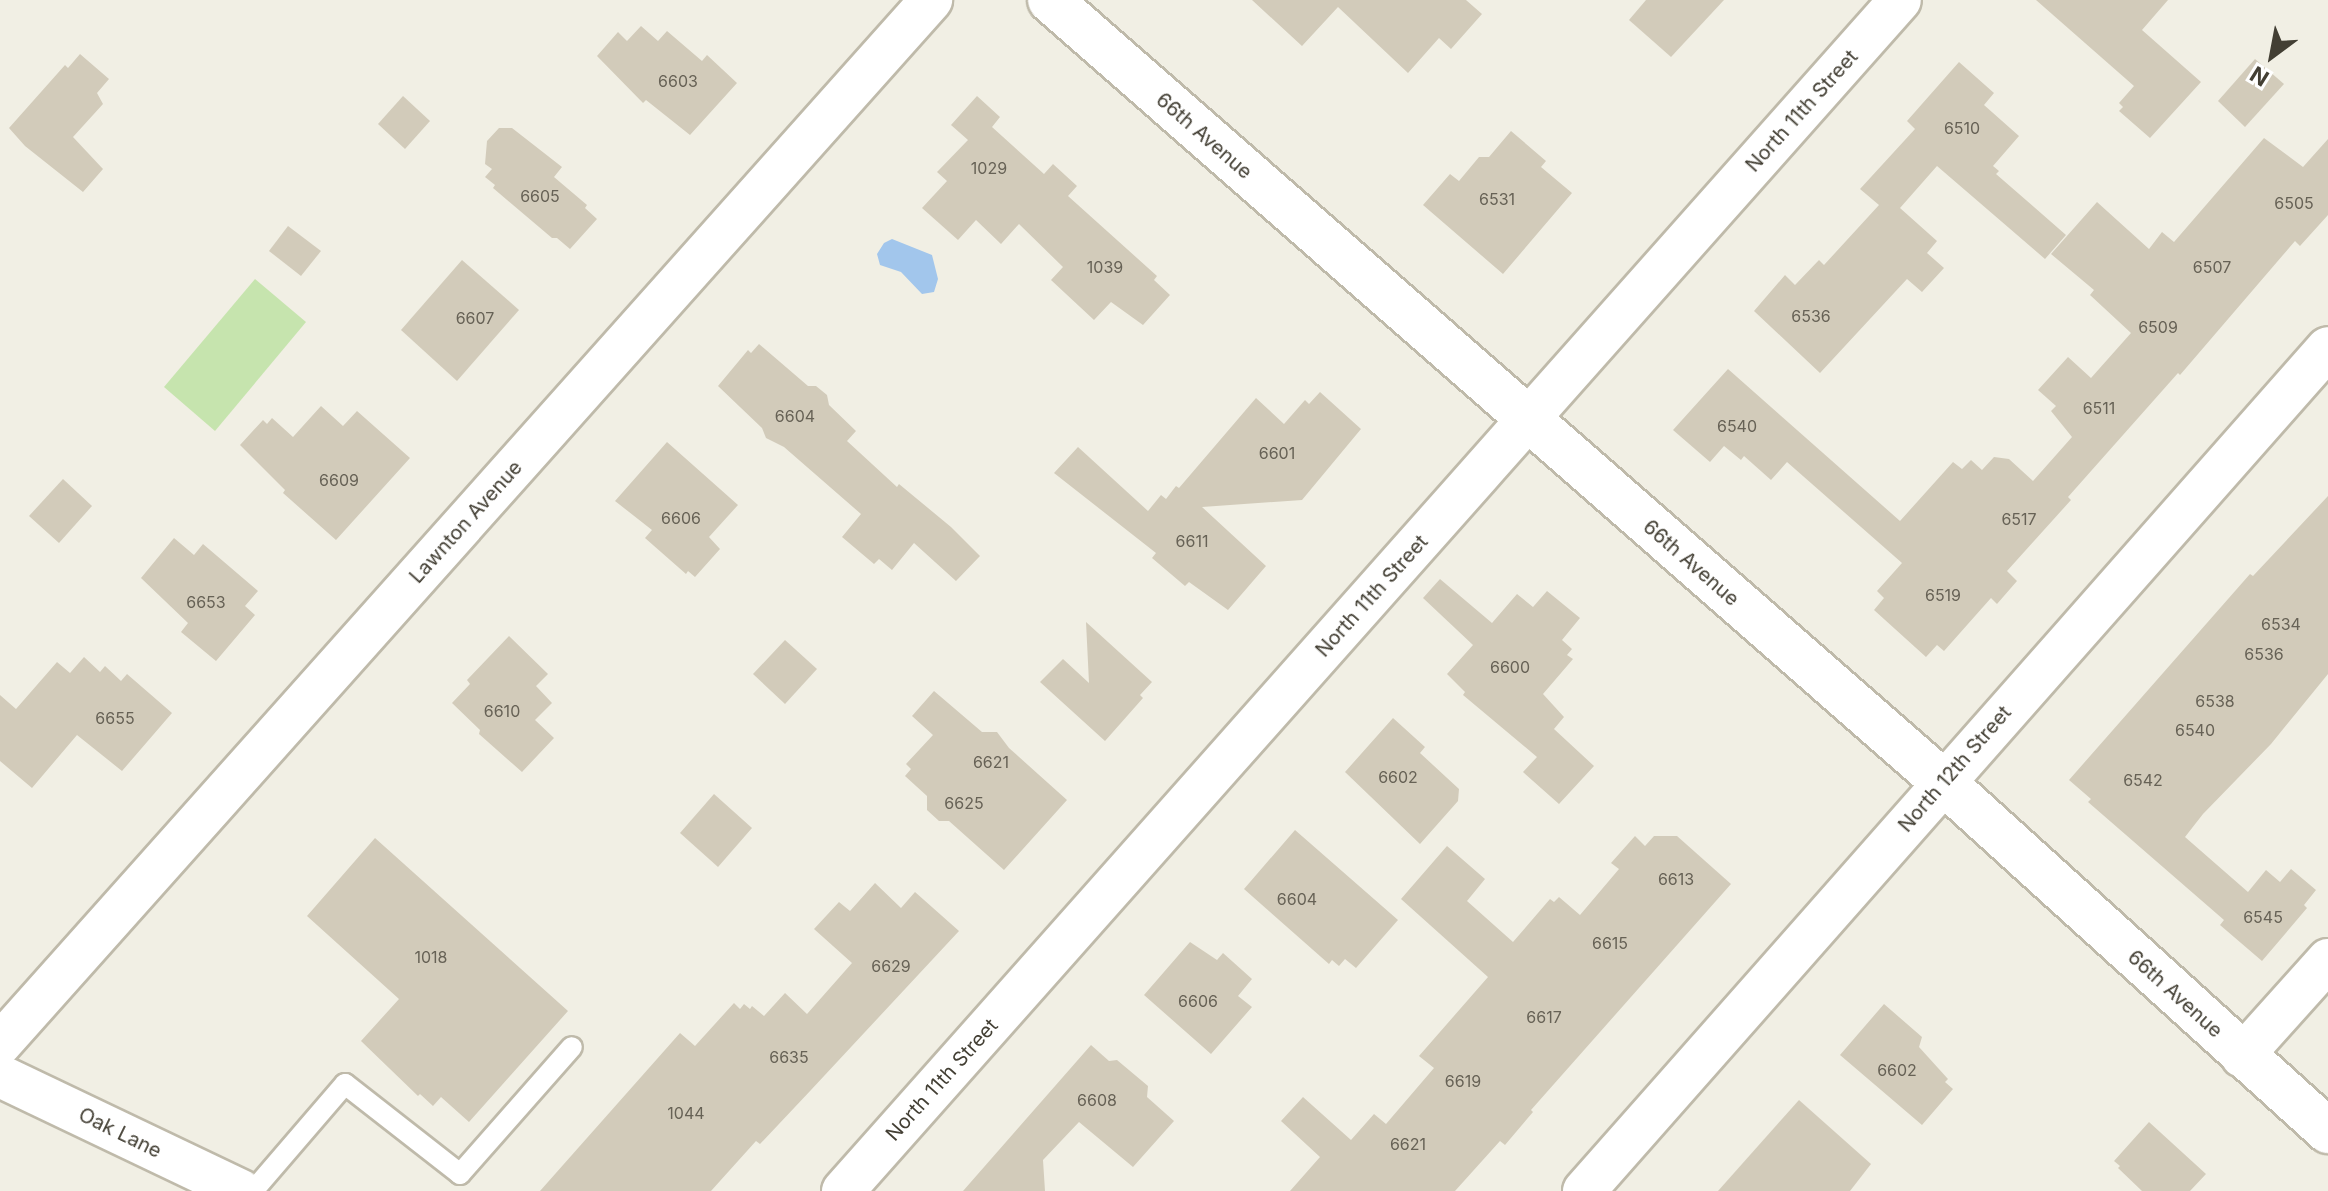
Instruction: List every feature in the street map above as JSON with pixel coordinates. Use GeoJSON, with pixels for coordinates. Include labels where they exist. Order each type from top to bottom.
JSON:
{"type":"FeatureCollection","features":[{"type":"Feature","properties":{"kind":"street","name":"Lawnton Avenue"},"geometry":{"type":"LineString","coordinates":[[0,1044],[931,0]]}},
{"type":"Feature","properties":{"kind":"street","name":"66th Avenue"},"geometry":{"type":"LineString","coordinates":[[1050,0],[1943,782],[2328,1131]]}},
{"type":"Feature","properties":{"kind":"street","name":"North 11th Street"},"geometry":{"type":"LineString","coordinates":[[843,1191],[1900,0]]}},
{"type":"Feature","properties":{"kind":"street","name":"North 12th Street"},"geometry":{"type":"LineString","coordinates":[[1584,1191],[2328,348]]}},
{"type":"Feature","properties":{"kind":"street"},"geometry":{"type":"LineString","coordinates":[[2242,1056],[2328,960]]}},
{"type":"Feature","properties":{"kind":"street","name":"Oak Lane"},"geometry":{"type":"LineString","coordinates":[[0,1076],[241,1191]]}},
{"type":"Feature","properties":{"kind":"lane"},"geometry":{"type":"LineString","coordinates":[[253,1191],[345,1084],[460,1174],[572,1047]]}},
{"type":"Feature","properties":{"kind":"green space"},"geometry":{"type":"Polygon","coordinates":[[[255,279],[306,322],[215,431],[164,387],[255,279]]]}},
{"type":"Feature","properties":{"kind":"water"},"geometry":{"type":"Polygon","coordinates":[[[892,239],[932,255],[938,279],[934,292],[922,294],[901,272],[880,265],[877,254],[884,243],[892,239]]]}},
{"type":"Feature","properties":{"kind":"building"},"geometry":{"type":"Polygon","coordinates":[[[1252,0],[1466,0],[1482,14],[1451,49],[1439,38],[1408,73],[1338,7],[1302,46],[1252,0]]]}},
{"type":"Feature","properties":{"kind":"building"},"geometry":{"type":"Polygon","coordinates":[[[1646,0],[1724,0],[1671,57],[1629,20],[1646,0]]]}},
{"type":"Feature","properties":{"kind":"building"},"geometry":{"type":"Polygon","coordinates":[[[2036,0],[2168,0],[2142,30],[2201,82],[2150,138],[2119,111],[2123,107],[2119,103],[2134,86],[2036,0]]]}},
{"type":"Feature","properties":{"kind":"building"},"geometry":{"type":"Polygon","coordinates":[[[641,26],[658,41],[667,31],[702,61],[707,55],[737,83],[690,135],[646,100],[643,103],[597,56],[618,32],[627,41],[641,26]]]}},
{"type":"Feature","properties":{"kind":"building"},"geometry":{"type":"Polygon","coordinates":[[[80,54],[109,79],[97,93],[103,104],[73,137],[103,169],[83,192],[25,146],[9,128],[65,65],[68,68],[80,54]]]}},
{"type":"Feature","properties":{"kind":"building"},"geometry":{"type":"Polygon","coordinates":[[[2255,59],[2284,84],[2245,127],[2218,101],[2255,59]]]}},
{"type":"Feature","properties":{"kind":"building"},"geometry":{"type":"Polygon","coordinates":[[[1959,62],[1994,93],[1984,105],[2019,136],[1993,166],[1999,171],[1996,174],[2066,235],[2045,259],[1937,166],[1900,208],[1937,241],[1927,253],[1944,268],[1922,292],[1907,279],[1820,373],[1754,311],[1785,275],[1795,285],[1819,260],[1824,265],[1879,205],[1860,189],[1915,129],[1907,121],[1959,62]]]}},
{"type":"Feature","properties":{"kind":"building"},"geometry":{"type":"Polygon","coordinates":[[[403,96],[430,121],[405,149],[378,124],[403,96]]]}},
{"type":"Feature","properties":{"kind":"building"},"geometry":{"type":"Polygon","coordinates":[[[977,96],[1000,117],[992,127],[1044,174],[1053,164],[1077,186],[1068,196],[1157,276],[1154,280],[1170,295],[1143,325],[1111,302],[1094,320],[1051,280],[1063,267],[1019,224],[1001,244],[976,220],[958,240],[922,208],[947,181],[937,172],[968,140],[951,125],[977,96]]]}},
{"type":"Feature","properties":{"kind":"building"},"geometry":{"type":"Polygon","coordinates":[[[499,128],[512,128],[562,167],[554,177],[587,205],[585,208],[597,219],[570,249],[557,238],[552,238],[493,188],[495,185],[485,177],[492,169],[485,164],[487,141],[499,128]]]}},
{"type":"Feature","properties":{"kind":"building"},"geometry":{"type":"Polygon","coordinates":[[[1511,131],[1546,161],[1541,167],[1572,193],[1503,274],[1423,205],[1450,174],[1459,181],[1479,157],[1489,157],[1511,131]]]}},
{"type":"Feature","properties":{"kind":"building"},"geometry":{"type":"Polygon","coordinates":[[[2264,138],[2303,167],[2328,139],[2328,215],[2300,246],[2295,241],[2180,375],[2178,373],[2068,497],[2071,500],[2007,571],[2017,581],[1997,604],[1991,598],[1944,651],[1937,645],[1926,657],[1874,610],[1884,598],[1877,591],[1902,563],[1787,462],[1771,480],[1744,456],[1741,460],[1724,446],[1710,462],[1673,430],[1728,369],[1900,521],[1953,462],[1962,469],[1971,460],[1982,470],[1994,457],[2009,459],[2033,481],[2072,437],[2051,411],[2056,406],[2038,390],[2068,357],[2091,378],[2131,333],[2090,295],[2094,290],[2051,254],[2097,202],[2149,249],[2162,232],[2174,242],[2264,138]]]}},
{"type":"Feature","properties":{"kind":"building"},"geometry":{"type":"Polygon","coordinates":[[[288,226],[321,251],[301,276],[269,251],[288,226]]]}},
{"type":"Feature","properties":{"kind":"building"},"geometry":{"type":"Polygon","coordinates":[[[462,260],[519,310],[457,381],[401,330],[462,260]]]}},
{"type":"Feature","properties":{"kind":"building"},"geometry":{"type":"Polygon","coordinates":[[[759,344],[808,386],[816,386],[827,395],[829,405],[856,431],[847,441],[897,487],[899,484],[951,527],[980,556],[956,581],[914,543],[892,570],[879,559],[874,564],[842,537],[861,514],[784,447],[766,438],[762,428],[718,386],[748,350],[751,353],[759,344]]]}},
{"type":"Feature","properties":{"kind":"building"},"geometry":{"type":"Polygon","coordinates":[[[1320,392],[1361,429],[1302,500],[1202,507],[1266,566],[1228,610],[1189,582],[1185,586],[1152,558],[1156,553],[1054,473],[1078,447],[1148,511],[1161,495],[1166,499],[1176,486],[1179,488],[1256,398],[1284,424],[1305,400],[1309,404],[1320,392]]]}},
{"type":"Feature","properties":{"kind":"building"},"geometry":{"type":"Polygon","coordinates":[[[321,406],[343,426],[357,411],[410,458],[336,540],[283,493],[285,490],[240,445],[263,420],[267,424],[272,418],[293,437],[321,406]]]}},
{"type":"Feature","properties":{"kind":"building"},"geometry":{"type":"Polygon","coordinates":[[[667,442],[738,505],[709,537],[720,549],[695,577],[688,571],[686,574],[645,538],[652,530],[615,501],[667,442]]]}},
{"type":"Feature","properties":{"kind":"building"},"geometry":{"type":"Polygon","coordinates":[[[63,479],[92,506],[59,543],[29,516],[63,479]]]}},
{"type":"Feature","properties":{"kind":"building"},"geometry":{"type":"Polygon","coordinates":[[[2328,496],[2328,674],[2271,744],[2185,837],[2248,892],[2266,870],[2280,882],[2291,869],[2316,890],[2304,905],[2307,908],[2262,961],[2220,925],[2224,920],[2088,802],[2091,799],[2069,780],[2250,574],[2253,576],[2328,496]]]}},
{"type":"Feature","properties":{"kind":"building"},"geometry":{"type":"Polygon","coordinates":[[[174,538],[194,555],[203,544],[258,591],[245,606],[255,615],[216,661],[181,632],[188,623],[141,578],[174,538]]]}},
{"type":"Feature","properties":{"kind":"building"},"geometry":{"type":"Polygon","coordinates":[[[1440,579],[1492,623],[1517,594],[1533,607],[1547,591],[1580,618],[1562,640],[1572,649],[1567,655],[1573,659],[1543,694],[1564,717],[1554,729],[1594,766],[1559,804],[1523,772],[1537,757],[1463,695],[1465,692],[1447,674],[1473,645],[1423,598],[1440,579]]]}},
{"type":"Feature","properties":{"kind":"building"},"geometry":{"type":"Polygon","coordinates":[[[1086,622],[1152,682],[1140,695],[1143,698],[1105,741],[1040,682],[1063,659],[1089,683],[1086,622]]]}},
{"type":"Feature","properties":{"kind":"building"},"geometry":{"type":"Polygon","coordinates":[[[509,636],[548,674],[536,686],[552,703],[535,720],[554,738],[522,772],[479,734],[480,730],[452,703],[470,684],[467,680],[509,636]]]}},
{"type":"Feature","properties":{"kind":"building"},"geometry":{"type":"Polygon","coordinates":[[[785,640],[817,669],[785,704],[753,674],[785,640]]]}},
{"type":"Feature","properties":{"kind":"building"},"geometry":{"type":"Polygon","coordinates":[[[84,657],[100,672],[105,666],[121,681],[127,674],[172,713],[122,771],[77,735],[32,788],[0,761],[0,695],[16,709],[57,662],[70,673],[84,657]]]}},
{"type":"Feature","properties":{"kind":"building"},"geometry":{"type":"Polygon","coordinates":[[[934,691],[982,732],[997,732],[1009,748],[1067,800],[1004,870],[949,821],[939,821],[927,810],[927,796],[905,776],[911,769],[906,764],[933,735],[912,716],[934,691]]]}},
{"type":"Feature","properties":{"kind":"building"},"geometry":{"type":"Polygon","coordinates":[[[1393,718],[1425,747],[1420,753],[1459,789],[1458,801],[1420,844],[1345,772],[1393,718]]]}},
{"type":"Feature","properties":{"kind":"building"},"geometry":{"type":"Polygon","coordinates":[[[714,794],[752,828],[718,867],[680,833],[714,794]]]}},
{"type":"Feature","properties":{"kind":"building"},"geometry":{"type":"Polygon","coordinates":[[[1295,830],[1398,920],[1356,968],[1345,959],[1339,966],[1332,960],[1329,964],[1244,889],[1295,830]]]}},
{"type":"Feature","properties":{"kind":"building"},"geometry":{"type":"Polygon","coordinates":[[[1635,836],[1645,846],[1654,836],[1677,836],[1731,884],[1531,1110],[1533,1112],[1505,1145],[1500,1141],[1455,1191],[1290,1191],[1320,1157],[1281,1121],[1303,1097],[1351,1140],[1374,1114],[1386,1124],[1434,1068],[1419,1056],[1488,977],[1401,899],[1447,846],[1485,879],[1467,901],[1513,942],[1550,899],[1554,902],[1559,897],[1580,915],[1619,869],[1611,863],[1635,836]]]}},
{"type":"Feature","properties":{"kind":"building"},"geometry":{"type":"Polygon","coordinates":[[[375,838],[568,1011],[469,1122],[441,1097],[433,1106],[420,1094],[418,1096],[361,1041],[399,999],[307,916],[375,838]]]}},
{"type":"Feature","properties":{"kind":"building"},"geometry":{"type":"Polygon","coordinates":[[[875,883],[901,908],[915,892],[959,931],[760,1144],[756,1141],[711,1191],[540,1191],[680,1033],[695,1046],[734,1003],[740,1009],[744,1004],[750,1009],[752,1006],[764,1016],[785,993],[807,1014],[852,963],[814,929],[839,902],[850,911],[875,883]]]}},
{"type":"Feature","properties":{"kind":"building"},"geometry":{"type":"Polygon","coordinates":[[[1190,942],[1217,960],[1223,953],[1252,979],[1238,996],[1252,1007],[1211,1054],[1144,995],[1190,942]]]}},
{"type":"Feature","properties":{"kind":"building"},"geometry":{"type":"Polygon","coordinates":[[[1884,1004],[1922,1037],[1919,1047],[1948,1079],[1945,1082],[1953,1089],[1922,1125],[1840,1055],[1884,1004]]]}},
{"type":"Feature","properties":{"kind":"building"},"geometry":{"type":"Polygon","coordinates":[[[1091,1045],[1109,1061],[1117,1060],[1148,1086],[1147,1097],[1174,1121],[1133,1167],[1079,1122],[1043,1160],[1045,1191],[963,1191],[1091,1045]]]}},
{"type":"Feature","properties":{"kind":"building"},"geometry":{"type":"Polygon","coordinates":[[[1799,1100],[1871,1164],[1850,1191],[1718,1191],[1799,1100]]]}},
{"type":"Feature","properties":{"kind":"building"},"geometry":{"type":"Polygon","coordinates":[[[2149,1122],[2206,1174],[2190,1191],[2142,1191],[2118,1168],[2120,1166],[2114,1161],[2149,1122]]]}}]}
